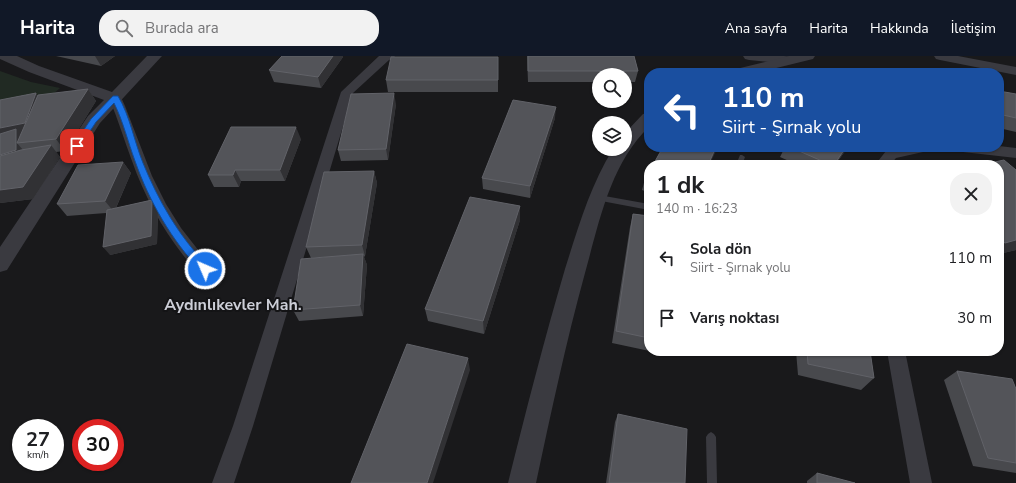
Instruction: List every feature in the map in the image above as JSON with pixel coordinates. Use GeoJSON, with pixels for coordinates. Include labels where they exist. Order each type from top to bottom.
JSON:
{"type":"FeatureCollection","features":[{"type":"Feature","properties":{"kind":"street"},"geometry":{"type":"LineString","coordinates":[[4,56],[34,70],[116,98],[121,108],[139,162],[158,205],[190,254],[205,269]]}},
{"type":"Feature","properties":{"kind":"street"},"geometry":{"type":"LineString","coordinates":[[0,264],[94,120],[154,56]]}},
{"type":"Feature","properties":{"kind":"street"},"geometry":{"type":"LineString","coordinates":[[223,483],[243,426],[347,92],[389,56]]}},
{"type":"Feature","properties":{"kind":"street"},"geometry":{"type":"LineString","coordinates":[[749,56],[788,60]]}},
{"type":"Feature","properties":{"kind":"street"},"geometry":{"type":"LineString","coordinates":[[757,68],[808,56]]}},
{"type":"Feature","properties":{"kind":"street"},"geometry":{"type":"LineString","coordinates":[[940,56],[1001,68]]}},
{"type":"Feature","properties":{"kind":"street"},"geometry":{"type":"LineString","coordinates":[[1004,69],[1016,71]]}},
{"type":"Feature","properties":{"kind":"street"},"geometry":{"type":"LineString","coordinates":[[632,135],[644,123]]}},
{"type":"Feature","properties":{"kind":"street"},"geometry":{"type":"LineString","coordinates":[[886,160],[891,154],[901,152]]}},
{"type":"Feature","properties":{"kind":"street"},"geometry":{"type":"LineString","coordinates":[[1004,152],[1016,153]]}},
{"type":"Feature","properties":{"kind":"street"},"geometry":{"type":"LineString","coordinates":[[522,483],[543,390],[588,226],[613,162],[617,156]]}},
{"type":"Feature","properties":{"kind":"street"},"geometry":{"type":"LineString","coordinates":[[897,356],[921,483]]}},
{"type":"Feature","properties":{"kind":"lane"},"geometry":{"type":"LineString","coordinates":[[741,160],[742,156]]}},
{"type":"Feature","properties":{"kind":"lane"},"geometry":{"type":"LineString","coordinates":[[599,198],[644,206]]}},
{"type":"Feature","properties":{"kind":"lane"},"geometry":{"type":"LineString","coordinates":[[711,436],[712,483]]}},
{"type":"Feature","properties":{"kind":"shaded area"},"geometry":{"type":"Polygon","coordinates":[[[0,71],[31,82],[60,88],[52,95],[0,109],[0,71]]]}},
{"type":"Feature","properties":{"kind":"building"},"geometry":{"type":"Polygon","coordinates":[[[282,56],[333,56],[318,77],[269,70],[282,56]]]}},
{"type":"Feature","properties":{"kind":"building"},"geometry":{"type":"Polygon","coordinates":[[[528,56],[634,56],[638,71],[632,71],[632,68],[592,68],[592,71],[528,71],[528,56]]]}},
{"type":"Feature","properties":{"kind":"building"},"geometry":{"type":"Polygon","coordinates":[[[391,57],[498,57],[498,80],[386,80],[391,57]]]}},
{"type":"Feature","properties":{"kind":"building"},"geometry":{"type":"Polygon","coordinates":[[[88,89],[56,139],[17,143],[38,95],[88,89]]]}},
{"type":"Feature","properties":{"kind":"building"},"geometry":{"type":"Polygon","coordinates":[[[1004,92],[1016,94],[1016,118],[1004,115],[1004,92]]]}},
{"type":"Feature","properties":{"kind":"building"},"geometry":{"type":"Polygon","coordinates":[[[36,93],[25,123],[0,128],[0,100],[36,93]]]}},
{"type":"Feature","properties":{"kind":"building"},"geometry":{"type":"Polygon","coordinates":[[[394,93],[386,149],[338,150],[351,94],[394,93]]]}},
{"type":"Feature","properties":{"kind":"building"},"geometry":{"type":"Polygon","coordinates":[[[513,100],[556,107],[530,186],[482,178],[513,100]]]}},
{"type":"Feature","properties":{"kind":"building"},"geometry":{"type":"Polygon","coordinates":[[[231,127],[296,127],[280,170],[235,170],[233,175],[208,175],[231,127]]]}},
{"type":"Feature","properties":{"kind":"building"},"geometry":{"type":"Polygon","coordinates":[[[16,129],[16,150],[0,155],[0,134],[16,129]]]}},
{"type":"Feature","properties":{"kind":"building"},"geometry":{"type":"Polygon","coordinates":[[[51,145],[23,187],[0,190],[0,156],[21,150],[51,145]]]}},
{"type":"Feature","properties":{"kind":"building"},"geometry":{"type":"Polygon","coordinates":[[[660,152],[714,152],[710,160],[656,160],[660,152]]]}},
{"type":"Feature","properties":{"kind":"building"},"geometry":{"type":"Polygon","coordinates":[[[801,152],[843,152],[837,160],[820,160],[801,152]]]}},
{"type":"Feature","properties":{"kind":"building"},"geometry":{"type":"Polygon","coordinates":[[[1004,160],[1016,170],[1016,240],[1005,243],[1004,160]]]}},
{"type":"Feature","properties":{"kind":"building"},"geometry":{"type":"Polygon","coordinates":[[[123,162],[105,201],[57,204],[78,165],[123,162]]]}},
{"type":"Feature","properties":{"kind":"building"},"geometry":{"type":"Polygon","coordinates":[[[374,171],[362,245],[306,247],[324,172],[374,171]]]}},
{"type":"Feature","properties":{"kind":"building"},"geometry":{"type":"Polygon","coordinates":[[[470,197],[520,206],[483,321],[425,309],[470,197]]]}},
{"type":"Feature","properties":{"kind":"building"},"geometry":{"type":"Polygon","coordinates":[[[152,200],[151,236],[103,247],[107,210],[152,200]]]}},
{"type":"Feature","properties":{"kind":"building"},"geometry":{"type":"Polygon","coordinates":[[[633,214],[644,215],[644,337],[616,331],[633,214]]]}},
{"type":"Feature","properties":{"kind":"building"},"geometry":{"type":"Polygon","coordinates":[[[363,254],[360,305],[293,310],[301,259],[363,254]]]}},
{"type":"Feature","properties":{"kind":"building"},"geometry":{"type":"Polygon","coordinates":[[[407,344],[468,358],[427,483],[351,483],[407,344]]]}},
{"type":"Feature","properties":{"kind":"building"},"geometry":{"type":"Polygon","coordinates":[[[807,356],[871,356],[874,378],[808,364],[807,356]]]}},
{"type":"Feature","properties":{"kind":"building"},"geometry":{"type":"Polygon","coordinates":[[[957,371],[1012,379],[1016,389],[1016,463],[988,458],[957,371]]]}},
{"type":"Feature","properties":{"kind":"building"},"geometry":{"type":"Polygon","coordinates":[[[618,414],[687,429],[685,483],[609,483],[618,414]]]}},
{"type":"Feature","properties":{"kind":"building"},"geometry":{"type":"Polygon","coordinates":[[[817,473],[855,483],[817,483],[817,473]]]}},
{"type":"Feature","properties":{"kind":"district","name":"Aydınlıkevler Mah."},"geometry":{"type":"Point","coordinates":[233,305]}},
{"type":"Feature","properties":{"kind":"route"},"geometry":{"type":"LineString","coordinates":[[77,146],[94,120],[116,98],[121,108],[139,162],[158,205],[190,254],[205,269]]}}]}
